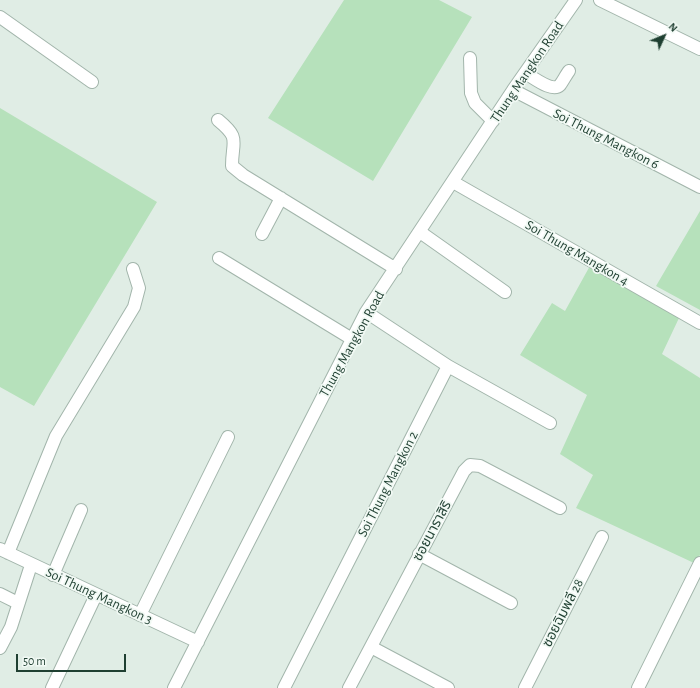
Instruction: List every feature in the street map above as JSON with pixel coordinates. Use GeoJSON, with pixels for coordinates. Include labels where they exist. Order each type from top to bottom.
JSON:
{"type":"FeatureCollection","features":[{"type":"Feature","properties":{"kind":"street","name":"Thung Mangkon Road"},"geometry":{"type":"LineString","coordinates":[[174,688],[366,312],[396,269],[513,90],[576,0]]}},
{"type":"Feature","properties":{"kind":"street"},"geometry":{"type":"LineString","coordinates":[[600,0],[700,49]]}},
{"type":"Feature","properties":{"kind":"street"},"geometry":{"type":"LineString","coordinates":[[0,17],[92,82]]}},
{"type":"Feature","properties":{"kind":"street"},"geometry":{"type":"LineString","coordinates":[[470,58],[471,93],[474,103],[493,121]]}},
{"type":"Feature","properties":{"kind":"street"},"geometry":{"type":"LineString","coordinates":[[525,73],[550,87],[555,88],[559,86],[569,71]]}},
{"type":"Feature","properties":{"kind":"street","name":"Soi Thung Mangkon 6"},"geometry":{"type":"LineString","coordinates":[[513,90],[700,187]]}},
{"type":"Feature","properties":{"kind":"street"},"geometry":{"type":"LineString","coordinates":[[218,120],[231,131],[233,137],[232,166],[243,175],[396,269]]}},
{"type":"Feature","properties":{"kind":"street","name":"Soi Thung Mangkon 4"},"geometry":{"type":"LineString","coordinates":[[453,182],[700,323]]}},
{"type":"Feature","properties":{"kind":"street"},"geometry":{"type":"LineString","coordinates":[[262,234],[281,198]]}},
{"type":"Feature","properties":{"kind":"street"},"geometry":{"type":"LineString","coordinates":[[420,232],[505,292]]}},
{"type":"Feature","properties":{"kind":"street"},"geometry":{"type":"LineString","coordinates":[[219,258],[352,339]]}},
{"type":"Feature","properties":{"kind":"street"},"geometry":{"type":"LineString","coordinates":[[4,551],[56,436],[134,307],[138,288],[134,269]]}},
{"type":"Feature","properties":{"kind":"street"},"geometry":{"type":"LineString","coordinates":[[366,312],[448,366],[550,423]]}},
{"type":"Feature","properties":{"kind":"street","name":"Soi Thung Mangkon 2"},"geometry":{"type":"LineString","coordinates":[[284,688],[448,366]]}},
{"type":"Feature","properties":{"kind":"street"},"geometry":{"type":"LineString","coordinates":[[140,615],[228,437]]}},
{"type":"Feature","properties":{"kind":"street","name":"ซอยนาราสิริ"},"geometry":{"type":"LineString","coordinates":[[349,688],[464,471],[470,465],[480,466],[560,508]]}},
{"type":"Feature","properties":{"kind":"street"},"geometry":{"type":"LineString","coordinates":[[53,575],[81,510]]}},
{"type":"Feature","properties":{"kind":"street","name":"ซอยฉิมพลี 28"},"geometry":{"type":"LineString","coordinates":[[525,688],[602,537]]}},
{"type":"Feature","properties":{"kind":"street","name":"Soi Thung Mangkon 3"},"geometry":{"type":"LineString","coordinates":[[4,551],[31,565],[198,642]]}},
{"type":"Feature","properties":{"kind":"street"},"geometry":{"type":"LineString","coordinates":[[420,554],[511,603]]}},
{"type":"Feature","properties":{"kind":"street"},"geometry":{"type":"LineString","coordinates":[[638,688],[700,563]]}},
{"type":"Feature","properties":{"kind":"street"},"geometry":{"type":"LineString","coordinates":[[0,648],[10,627],[31,565]]}},
{"type":"Feature","properties":{"kind":"street"},"geometry":{"type":"LineString","coordinates":[[0,594],[18,603]]}},
{"type":"Feature","properties":{"kind":"street"},"geometry":{"type":"LineString","coordinates":[[52,688],[96,595]]}},
{"type":"Feature","properties":{"kind":"street"},"geometry":{"type":"LineString","coordinates":[[371,647],[448,688]]}},
{"type":"Feature","properties":{"kind":"green space"},"geometry":{"type":"Polygon","coordinates":[[[344,0],[439,0],[472,17],[373,181],[268,118],[344,0]]]}},
{"type":"Feature","properties":{"kind":"green space"},"geometry":{"type":"Polygon","coordinates":[[[0,108],[157,202],[34,406],[0,387],[0,108]]]}},
{"type":"Feature","properties":{"kind":"green space"},"geometry":{"type":"Polygon","coordinates":[[[700,211],[700,310],[656,286],[700,211]]]}},
{"type":"Feature","properties":{"kind":"green space"},"geometry":{"type":"Polygon","coordinates":[[[591,264],[679,318],[662,354],[700,378],[700,555],[694,563],[576,508],[593,475],[560,454],[587,395],[520,355],[552,303],[565,311],[591,264]]]}}]}
